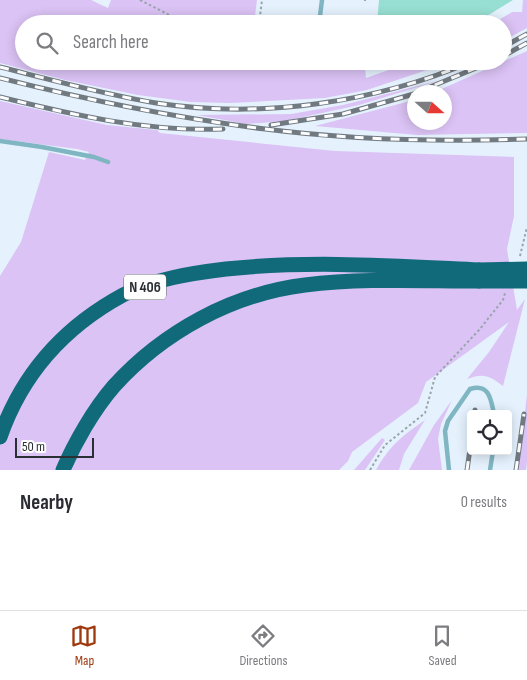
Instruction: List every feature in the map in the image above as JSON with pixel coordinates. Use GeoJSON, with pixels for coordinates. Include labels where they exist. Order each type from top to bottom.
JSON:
{"type":"FeatureCollection","features":[{"type":"Feature","properties":{"kind":"highway","name":"N 406"},"geometry":{"type":"LineString","coordinates":[[0,437],[8,414],[27,381],[55,345],[87,319],[124,295],[162,281],[200,272],[262,265],[359,264],[527,281]]}},
{"type":"Feature","properties":{"kind":"highway","name":"N 406"},"geometry":{"type":"LineString","coordinates":[[64,466],[87,425],[113,387],[140,360],[203,316],[259,295],[303,285],[359,280],[479,276],[523,264]]}},
{"type":"Feature","properties":{"kind":"lane"},"geometry":{"type":"LineString","coordinates":[[320,15],[322,0]]}},
{"type":"Feature","properties":{"kind":"lane"},"geometry":{"type":"LineString","coordinates":[[0,141],[94,156],[108,162]]}},
{"type":"Feature","properties":{"kind":"lane"},"geometry":{"type":"LineString","coordinates":[[449,470],[445,430],[448,421],[470,389],[477,386],[487,392],[493,410]]}},
{"type":"Feature","properties":{"kind":"lane"},"geometry":{"type":"LineString","coordinates":[[490,470],[492,455]]}},
{"type":"Feature","properties":{"kind":"path"},"geometry":{"type":"LineString","coordinates":[[140,0],[169,15]]}},
{"type":"Feature","properties":{"kind":"path"},"geometry":{"type":"LineString","coordinates":[[260,15],[262,0]]}},
{"type":"Feature","properties":{"kind":"path"},"geometry":{"type":"LineString","coordinates":[[523,264],[527,227]]}},
{"type":"Feature","properties":{"kind":"path"},"geometry":{"type":"LineString","coordinates":[[370,470],[385,445],[425,413],[435,377],[479,330],[503,300],[506,292]]}},
{"type":"Feature","properties":{"kind":"shaded area"},"geometry":{"type":"Polygon","coordinates":[[[0,0],[91,0],[108,8],[111,0],[257,0],[255,15],[15,15],[15,67],[0,63],[0,0]]]}},
{"type":"Feature","properties":{"kind":"shaded area"},"geometry":{"type":"Polygon","coordinates":[[[379,0],[513,0],[489,15],[378,15],[379,0]]]}},
{"type":"Feature","properties":{"kind":"shaded area"},"geometry":{"type":"Polygon","coordinates":[[[523,0],[527,0],[527,28],[512,36],[512,15],[507,15],[512,12],[522,12],[523,0]]]}},
{"type":"Feature","properties":{"kind":"shaded area"},"geometry":{"type":"Polygon","coordinates":[[[527,51],[527,133],[417,135],[315,126],[407,102],[407,130],[452,130],[451,85],[484,70],[512,70],[512,58],[527,51]]]}},
{"type":"Feature","properties":{"kind":"shaded area"},"geometry":{"type":"Polygon","coordinates":[[[27,70],[365,70],[366,78],[389,70],[427,70],[367,90],[325,98],[230,103],[191,102],[138,95],[27,70]]]}},
{"type":"Feature","properties":{"kind":"shaded area"},"geometry":{"type":"Polygon","coordinates":[[[407,89],[407,90],[359,105],[285,121],[246,124],[197,115],[291,114],[343,105],[407,89]]]}},
{"type":"Feature","properties":{"kind":"shaded area"},"geometry":{"type":"Polygon","coordinates":[[[0,101],[107,125],[157,130],[160,133],[335,151],[514,157],[514,216],[507,249],[517,310],[525,299],[503,386],[486,376],[467,379],[489,352],[509,322],[426,382],[418,403],[352,452],[348,461],[339,470],[0,470],[0,276],[21,242],[49,152],[85,160],[89,152],[0,139],[0,101]]]}},
{"type":"Feature","properties":{"kind":"shaded area"},"geometry":{"type":"Polygon","coordinates":[[[527,395],[527,462],[526,470],[518,470],[527,395]]]}},
{"type":"Feature","properties":{"kind":"shaded area"},"geometry":{"type":"Polygon","coordinates":[[[452,400],[441,424],[438,439],[442,470],[409,470],[434,425],[452,400]]]}},
{"type":"Feature","properties":{"kind":"shaded area"},"geometry":{"type":"Polygon","coordinates":[[[425,420],[404,454],[399,470],[376,470],[386,454],[397,442],[425,420]]]}},
{"type":"Feature","properties":{"kind":"shaded area"},"geometry":{"type":"Polygon","coordinates":[[[382,438],[385,440],[365,470],[354,470],[382,438]]]}},
{"type":"Feature","properties":{"kind":"railway"},"geometry":{"type":"LineString","coordinates":[[512,42],[527,34]]}},
{"type":"Feature","properties":{"kind":"railway"},"geometry":{"type":"LineString","coordinates":[[512,51],[527,43]]}},
{"type":"Feature","properties":{"kind":"railway"},"geometry":{"type":"LineString","coordinates":[[0,67],[97,91],[156,103],[196,108],[236,109],[277,108],[357,97],[397,88],[451,70]]}},
{"type":"Feature","properties":{"kind":"railway"},"geometry":{"type":"LineString","coordinates":[[435,85],[471,70]]}},
{"type":"Feature","properties":{"kind":"railway"},"geometry":{"type":"LineString","coordinates":[[0,78],[132,108],[298,133],[396,139],[527,139]]}},
{"type":"Feature","properties":{"kind":"railway"},"geometry":{"type":"LineString","coordinates":[[271,125],[343,114],[407,96]]}},
{"type":"Feature","properties":{"kind":"railway"},"geometry":{"type":"LineString","coordinates":[[0,97],[110,121],[166,128],[223,129]]}},
{"type":"Feature","properties":{"kind":"railway"},"geometry":{"type":"LineString","coordinates":[[516,470],[524,414]]}},
{"type":"Feature","properties":{"kind":"railway"},"geometry":{"type":"LineString","coordinates":[[467,470],[469,455]]}}]}
